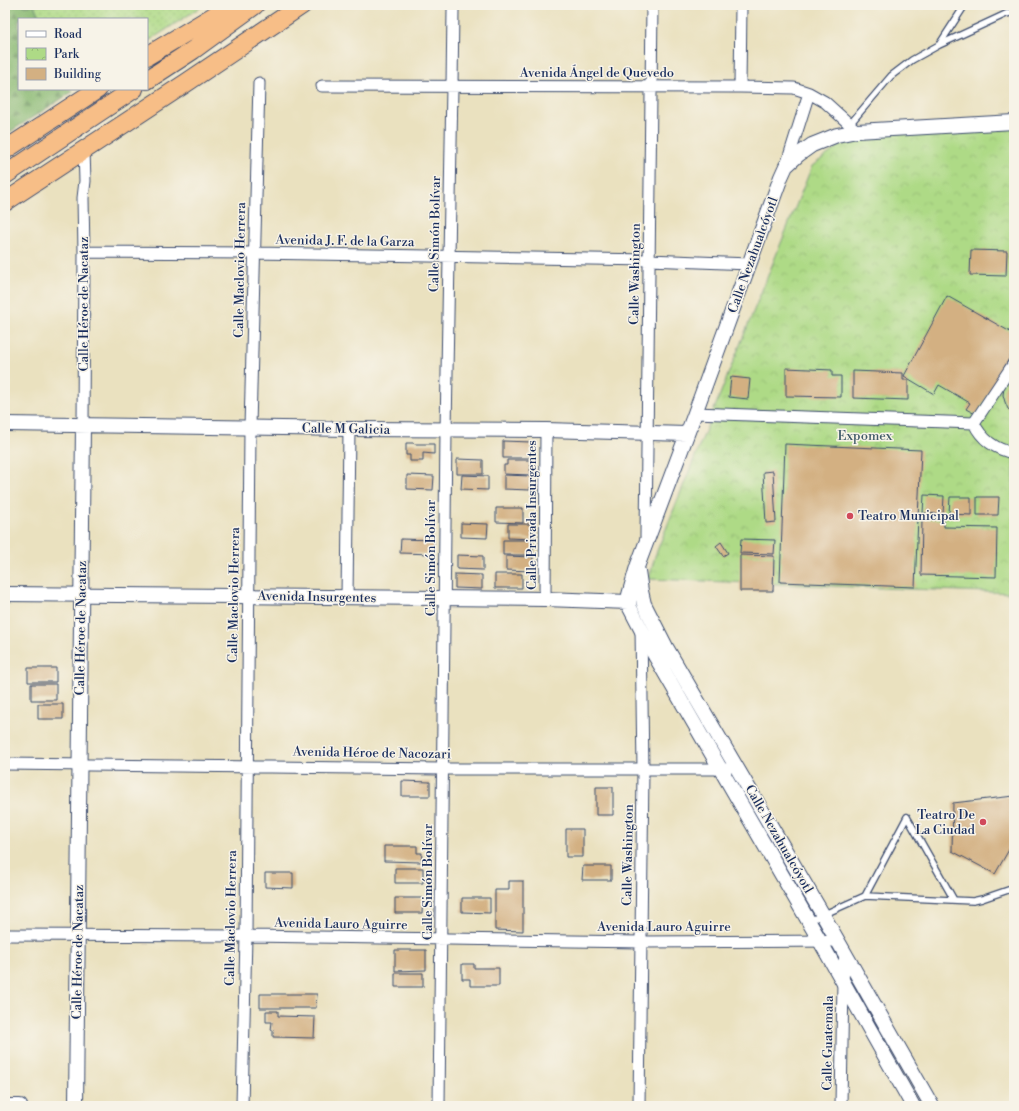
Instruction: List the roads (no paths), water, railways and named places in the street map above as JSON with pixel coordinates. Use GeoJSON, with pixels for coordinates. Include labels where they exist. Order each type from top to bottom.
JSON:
{"type":"FeatureCollection","features":[{"type":"Feature","properties":{"kind":"highway"},"geometry":{"type":"LineString","coordinates":[[148,55],[232,5]]}},
{"type":"Feature","properties":{"kind":"highway"},"geometry":{"type":"LineString","coordinates":[[148,88],[196,55],[255,5]]}},
{"type":"Feature","properties":{"kind":"highway"},"geometry":{"type":"LineString","coordinates":[[148,79],[295,5]]}},
{"type":"Feature","properties":{"kind":"highway"},"geometry":{"type":"LineString","coordinates":[[5,202],[302,5]]}},
{"type":"Feature","properties":{"kind":"highway"},"geometry":{"type":"LineString","coordinates":[[5,150],[96,90]]}},
{"type":"Feature","properties":{"kind":"highway"},"geometry":{"type":"LineString","coordinates":[[5,174],[132,90]]}},
{"type":"Feature","properties":{"kind":"highway"},"geometry":{"type":"LineString","coordinates":[[5,187],[145,90]]}},
{"type":"Feature","properties":{"kind":"street","name":"Calle Washington"},"geometry":{"type":"LineString","coordinates":[[646,542],[652,5]]}},
{"type":"Feature","properties":{"kind":"street"},"geometry":{"type":"LineString","coordinates":[[740,87],[741,5]]}},
{"type":"Feature","properties":{"kind":"street","name":"Calle Simón Bolívar"},"geometry":{"type":"LineString","coordinates":[[440,1106],[446,430],[453,10]]}},
{"type":"Feature","properties":{"kind":"street","name":"Calle Maclovio Herrera"},"geometry":{"type":"LineString","coordinates":[[242,1106],[246,936],[250,427],[259,83]]}},
{"type":"Feature","properties":{"kind":"street","name":"Avenida Ángel de Quevedo"},"geometry":{"type":"LineString","coordinates":[[322,86],[794,88],[809,93],[825,102],[853,128]]}},
{"type":"Feature","properties":{"kind":"street"},"geometry":{"type":"LineString","coordinates":[[786,166],[809,93]]}},
{"type":"Feature","properties":{"kind":"street","name":"Calle Nezahualcóyotl"},"geometry":{"type":"LineString","coordinates":[[629,602],[629,596],[637,567],[646,542],[786,166],[812,145],[853,128],[1014,122]]}},
{"type":"Feature","properties":{"kind":"street","name":"Calle Héroe de Nacataz"},"geometry":{"type":"LineString","coordinates":[[76,1106],[82,595],[84,151]]}},
{"type":"Feature","properties":{"kind":"street","name":"Avenida J. F. de la Garza"},"geometry":{"type":"LineString","coordinates":[[84,252],[255,253],[649,260],[749,264]]}},
{"type":"Feature","properties":{"kind":"street"},"geometry":{"type":"LineString","coordinates":[[974,423],[1014,363]]}},
{"type":"Feature","properties":{"kind":"street"},"geometry":{"type":"LineString","coordinates":[[695,413],[974,423]]}},
{"type":"Feature","properties":{"kind":"street"},"geometry":{"type":"LineString","coordinates":[[974,423],[982,436],[990,443],[998,449],[1014,453]]}},
{"type":"Feature","properties":{"kind":"street","name":"Calle M Galicia"},"geometry":{"type":"LineString","coordinates":[[5,424],[546,430],[686,434]]}},
{"type":"Feature","properties":{"kind":"street"},"geometry":{"type":"LineString","coordinates":[[347,598],[349,429]]}},
{"type":"Feature","properties":{"kind":"street","name":"Calle Privada Insurgentes"},"geometry":{"type":"LineString","coordinates":[[545,599],[546,430]]}},
{"type":"Feature","properties":{"kind":"street","name":"Calle Nezahualcóyotl"},"geometry":{"type":"LineString","coordinates":[[637,567],[647,625],[654,654],[809,921],[913,1106]]}},
{"type":"Feature","properties":{"kind":"street","name":"Avenida Insurgentes"},"geometry":{"type":"LineString","coordinates":[[5,594],[545,599],[629,602]]}},
{"type":"Feature","properties":{"kind":"street"},"geometry":{"type":"LineString","coordinates":[[629,602],[647,625]]}},
{"type":"Feature","properties":{"kind":"street","name":"Calle Washington"},"geometry":{"type":"LineString","coordinates":[[639,1106],[643,770],[647,625]]}},
{"type":"Feature","properties":{"kind":"street","name":"Calle Nezahualcóyotl"},"geometry":{"type":"LineString","coordinates":[[647,625],[666,647],[838,940],[932,1106]]}},
{"type":"Feature","properties":{"kind":"street","name":"Avenida Héroe de Nacozari"},"geometry":{"type":"LineString","coordinates":[[5,764],[442,769],[738,769]]}},
{"type":"Feature","properties":{"kind":"street","name":"Avenida Lauro Aguirre"},"geometry":{"type":"LineString","coordinates":[[5,935],[246,936],[641,942],[838,940]]}},
{"type":"Feature","properties":{"kind":"street","name":"Calle Guatemala"},"geometry":{"type":"LineString","coordinates":[[840,1106],[844,953]]}},
{"type":"Feature","properties":{"kind":"street"},"geometry":{"type":"LineString","coordinates":[[5,1106],[20,1106]]}},
{"type":"Feature","properties":{"kind":"lane"},"geometry":{"type":"LineString","coordinates":[[939,45],[965,5]]}},
{"type":"Feature","properties":{"kind":"lane"},"geometry":{"type":"LineString","coordinates":[[853,128],[891,76],[912,60],[939,45],[1006,14],[1014,12]]}},
{"type":"Feature","properties":{"kind":"lane"},"geometry":{"type":"LineString","coordinates":[[864,896],[907,817],[954,900]]}},
{"type":"Feature","properties":{"kind":"lane"},"geometry":{"type":"LineString","coordinates":[[809,921],[864,896],[973,901],[1014,888]]}},
{"type":"Feature","properties":{"kind":"place","name":"Teatro Municipal"},"geometry":{"type":"Point","coordinates":[850,516]}},
{"type":"Feature","properties":{"kind":"place","name":"Teatro De La Ciudad"},"geometry":{"type":"Point","coordinates":[983,822]}},
{"type":"Feature","properties":{"kind":"park label","name":"Expomex"},"geometry":{"type":"Point","coordinates":[865,436]}}]}
